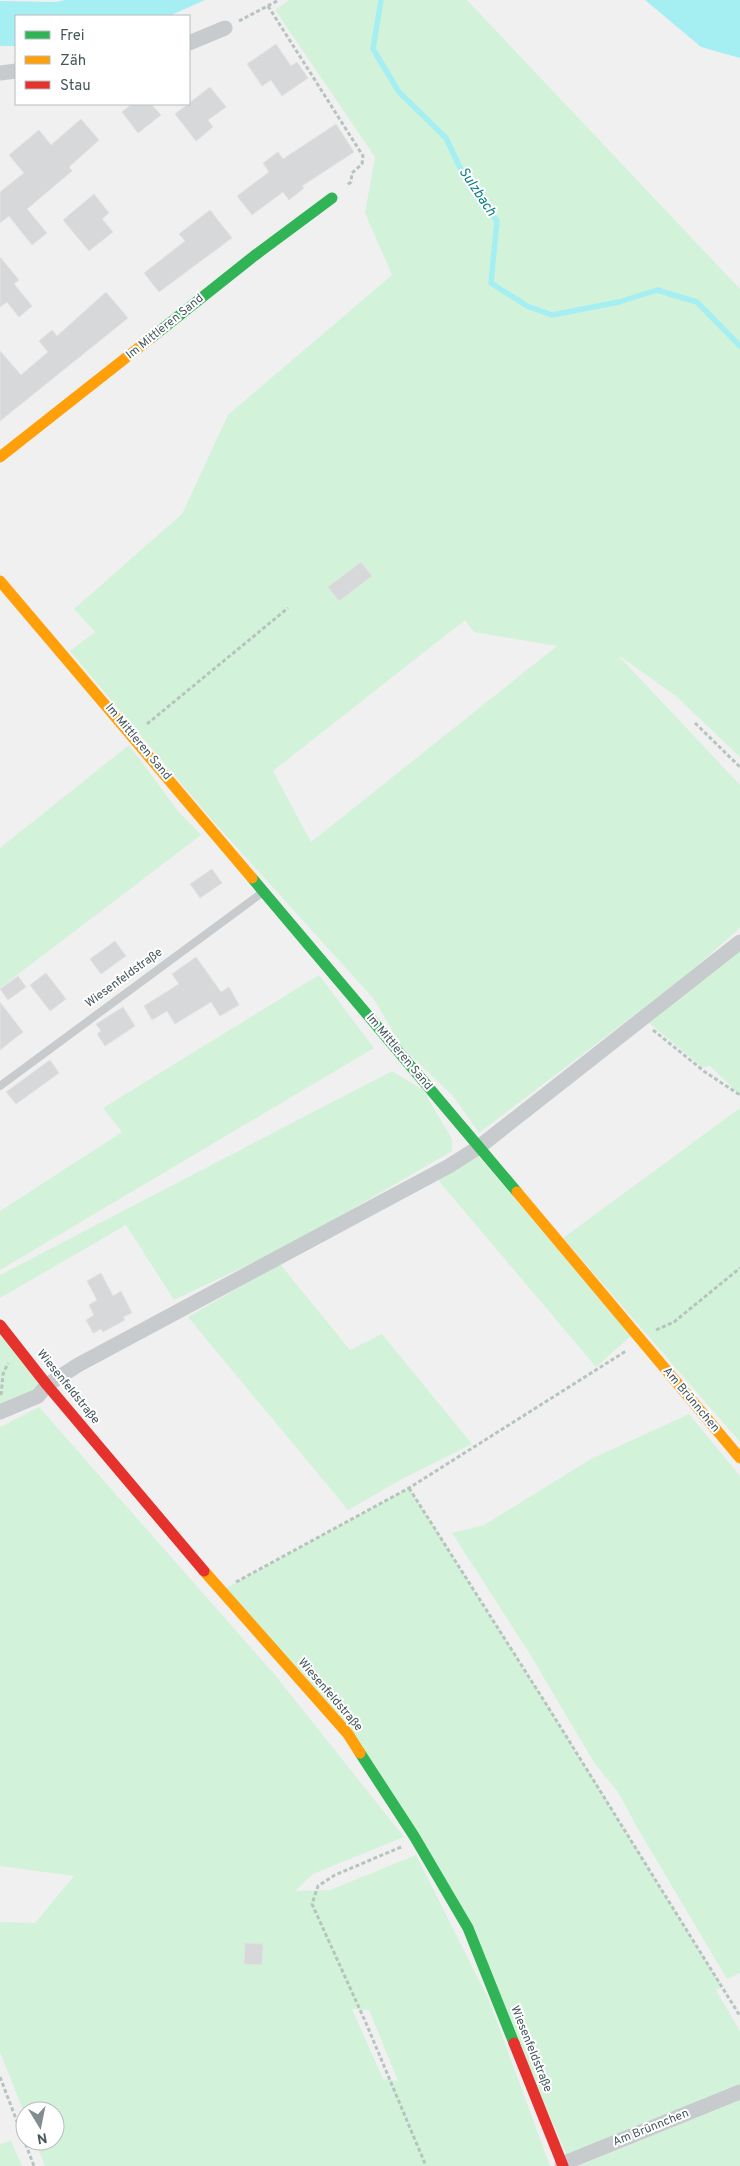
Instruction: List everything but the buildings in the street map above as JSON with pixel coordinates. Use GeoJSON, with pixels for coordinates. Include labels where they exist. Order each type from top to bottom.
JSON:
{"type":"FeatureCollection","features":[{"type":"Feature","properties":{"kind":"street"},"geometry":{"type":"LineString","coordinates":[[190,43],[225,28]]}},
{"type":"Feature","properties":{"kind":"street"},"geometry":{"type":"LineString","coordinates":[[0,72],[15,71]]}},
{"type":"Feature","properties":{"kind":"street","name":"Im Mittleren Sand"},"geometry":{"type":"LineString","coordinates":[[0,458],[254,256],[332,198]]}},
{"type":"Feature","properties":{"kind":"street","name":"Im Mittleren Sand"},"geometry":{"type":"LineString","coordinates":[[0,581],[134,736],[263,892],[642,1341]]}},
{"type":"Feature","properties":{"kind":"street"},"geometry":{"type":"LineString","coordinates":[[1,1411],[38,1396],[48,1385],[78,1365],[449,1166],[479,1147],[740,942]]}},
{"type":"Feature","properties":{"kind":"street","name":"Wiesenfeldstraße"},"geometry":{"type":"LineString","coordinates":[[0,1325],[220,1591],[348,1734],[418,1842],[468,1928],[562,2165]]}},
{"type":"Feature","properties":{"kind":"street","name":"Am Brünnchen"},"geometry":{"type":"LineString","coordinates":[[642,1341],[740,1458]]}},
{"type":"Feature","properties":{"kind":"street","name":"Am Brünnchen"},"geometry":{"type":"LineString","coordinates":[[562,2165],[740,2092]]}},
{"type":"Feature","properties":{"kind":"lane","name":"Wiesenfeldstraße"},"geometry":{"type":"LineString","coordinates":[[0,1086],[263,892]]}},
{"type":"Feature","properties":{"kind":"path"},"geometry":{"type":"LineString","coordinates":[[225,28],[279,0]]}},
{"type":"Feature","properties":{"kind":"path"},"geometry":{"type":"LineString","coordinates":[[268,6],[362,156],[362,164],[352,173],[351,182],[332,198]]}},
{"type":"Feature","properties":{"kind":"path"},"geometry":{"type":"LineString","coordinates":[[134,736],[288,608]]}},
{"type":"Feature","properties":{"kind":"path"},"geometry":{"type":"LineString","coordinates":[[695,723],[740,767]]}},
{"type":"Feature","properties":{"kind":"path"},"geometry":{"type":"LineString","coordinates":[[642,1020],[705,1072],[740,1095]]}},
{"type":"Feature","properties":{"kind":"path"},"geometry":{"type":"LineString","coordinates":[[220,1591],[409,1488],[642,1341],[654,1331],[674,1322],[740,1268]]}},
{"type":"Feature","properties":{"kind":"path"},"geometry":{"type":"LineString","coordinates":[[1,1411],[0,1391],[3,1374],[10,1357],[18,1347]]}},
{"type":"Feature","properties":{"kind":"path"},"geometry":{"type":"LineString","coordinates":[[409,1488],[543,1698],[740,2016]]}},
{"type":"Feature","properties":{"kind":"path"},"geometry":{"type":"LineString","coordinates":[[418,1842],[391,1850],[334,1875],[318,1886],[312,1904],[366,2023],[426,2166]]}},
{"type":"Feature","properties":{"kind":"path"},"geometry":{"type":"LineString","coordinates":[[0,2077],[34,2166]]}},
{"type":"Feature","properties":{"kind":"green space"},"geometry":{"type":"Polygon","coordinates":[[[289,0],[467,0],[740,289],[740,757],[677,697],[617,654],[740,785],[740,928],[688,974],[479,1133],[453,1096],[402,1047],[373,998],[211,819],[70,651],[95,632],[74,609],[182,514],[228,415],[392,275],[365,213],[375,157],[275,10],[289,0]],[[465,620],[273,771],[311,842],[557,646],[474,632],[465,620]]]}},
{"type":"Feature","properties":{"kind":"green space"},"geometry":{"type":"Polygon","coordinates":[[[129,745],[178,811],[201,835],[0,988],[0,848],[129,745]]]}},
{"type":"Feature","properties":{"kind":"green space"},"geometry":{"type":"Polygon","coordinates":[[[740,949],[740,1095],[710,1066],[702,1067],[649,1023],[740,949]]]}},
{"type":"Feature","properties":{"kind":"green space"},"geometry":{"type":"Polygon","coordinates":[[[319,975],[374,1048],[0,1270],[0,1211],[122,1132],[103,1108],[319,975]]]}},
{"type":"Feature","properties":{"kind":"green space"},"geometry":{"type":"Polygon","coordinates":[[[392,1071],[423,1090],[452,1139],[452,1151],[294,1243],[174,1300],[126,1225],[0,1298],[0,1275],[392,1071]]]}},
{"type":"Feature","properties":{"kind":"green space"},"geometry":{"type":"Polygon","coordinates":[[[740,1108],[740,1442],[563,1238],[740,1108]]]}},
{"type":"Feature","properties":{"kind":"green space"},"geometry":{"type":"Polygon","coordinates":[[[478,1156],[632,1335],[596,1367],[438,1180],[478,1156]]]}},
{"type":"Feature","properties":{"kind":"green space"},"geometry":{"type":"Polygon","coordinates":[[[280,1264],[350,1350],[382,1334],[472,1444],[402,1479],[348,1510],[188,1317],[280,1264]]]}},
{"type":"Feature","properties":{"kind":"green space"},"geometry":{"type":"Polygon","coordinates":[[[0,1332],[39,1381],[36,1391],[0,1407],[0,1332]]]}},
{"type":"Feature","properties":{"kind":"green space"},"geometry":{"type":"Polygon","coordinates":[[[39,1407],[275,1675],[404,1837],[313,1874],[295,1891],[330,1890],[416,1855],[489,2000],[550,2166],[45,2166],[39,2151],[65,2151],[65,2101],[19,2101],[0,2052],[0,1922],[35,1923],[74,1876],[0,1866],[0,1427],[39,1407]],[[352,2009],[383,2079],[398,2081],[369,2010],[352,2009]]]}},
{"type":"Feature","properties":{"kind":"green space"},"geometry":{"type":"Polygon","coordinates":[[[689,1414],[740,1476],[740,1973],[727,1979],[618,1792],[595,1764],[528,1651],[452,1533],[484,1525],[591,1459],[689,1414]]]}},
{"type":"Feature","properties":{"kind":"green space"},"geometry":{"type":"Polygon","coordinates":[[[409,1488],[722,1987],[716,1990],[740,2031],[740,2087],[567,2156],[468,1928],[348,1734],[221,1591],[409,1488]]]}},
{"type":"Feature","properties":{"kind":"green space"},"geometry":{"type":"Polygon","coordinates":[[[740,2100],[740,2166],[578,2166],[740,2100]]]}},
{"type":"Feature","properties":{"kind":"green space"},"geometry":{"type":"Polygon","coordinates":[[[11,2141],[22,2166],[0,2166],[0,2144],[11,2141]]]}},
{"type":"Feature","properties":{"kind":"water"},"geometry":{"type":"Polygon","coordinates":[[[65,0],[205,0],[171,15],[15,15],[15,46],[0,46],[0,1],[56,2],[65,0]]]}},
{"type":"Feature","properties":{"kind":"water"},"geometry":{"type":"Polygon","coordinates":[[[645,0],[740,0],[740,58],[701,47],[645,0]]]}},
{"type":"Feature","properties":{"kind":"waterway","name":"Sulzbach"},"geometry":{"type":"LineString","coordinates":[[381,0],[373,49],[399,92],[446,138],[465,178],[497,221],[491,283],[527,306],[552,315],[619,302],[657,290],[697,302],[740,346]]}},
{"type":"Feature","properties":{"kind":"traffic: fast"},"geometry":{"type":"LineString","coordinates":[[151,338],[254,256],[332,198]]}},
{"type":"Feature","properties":{"kind":"traffic: fast"},"geometry":{"type":"LineString","coordinates":[[252,878],[517,1192]]}},
{"type":"Feature","properties":{"kind":"traffic: fast"},"geometry":{"type":"LineString","coordinates":[[360,1753],[414,1836],[468,1928],[514,2043]]}},
{"type":"Feature","properties":{"kind":"traffic: slow"},"geometry":{"type":"LineString","coordinates":[[0,457],[151,338]]}},
{"type":"Feature","properties":{"kind":"traffic: slow"},"geometry":{"type":"LineString","coordinates":[[0,581],[252,878]]}},
{"type":"Feature","properties":{"kind":"traffic: slow"},"geometry":{"type":"LineString","coordinates":[[517,1192],[740,1458]]}},
{"type":"Feature","properties":{"kind":"traffic: slow"},"geometry":{"type":"LineString","coordinates":[[204,1571],[348,1734],[360,1753]]}},
{"type":"Feature","properties":{"kind":"traffic: jam"},"geometry":{"type":"LineString","coordinates":[[0,1325],[47,1385],[204,1571]]}},
{"type":"Feature","properties":{"kind":"traffic: jam"},"geometry":{"type":"LineString","coordinates":[[514,2043],[563,2166]]}}]}
